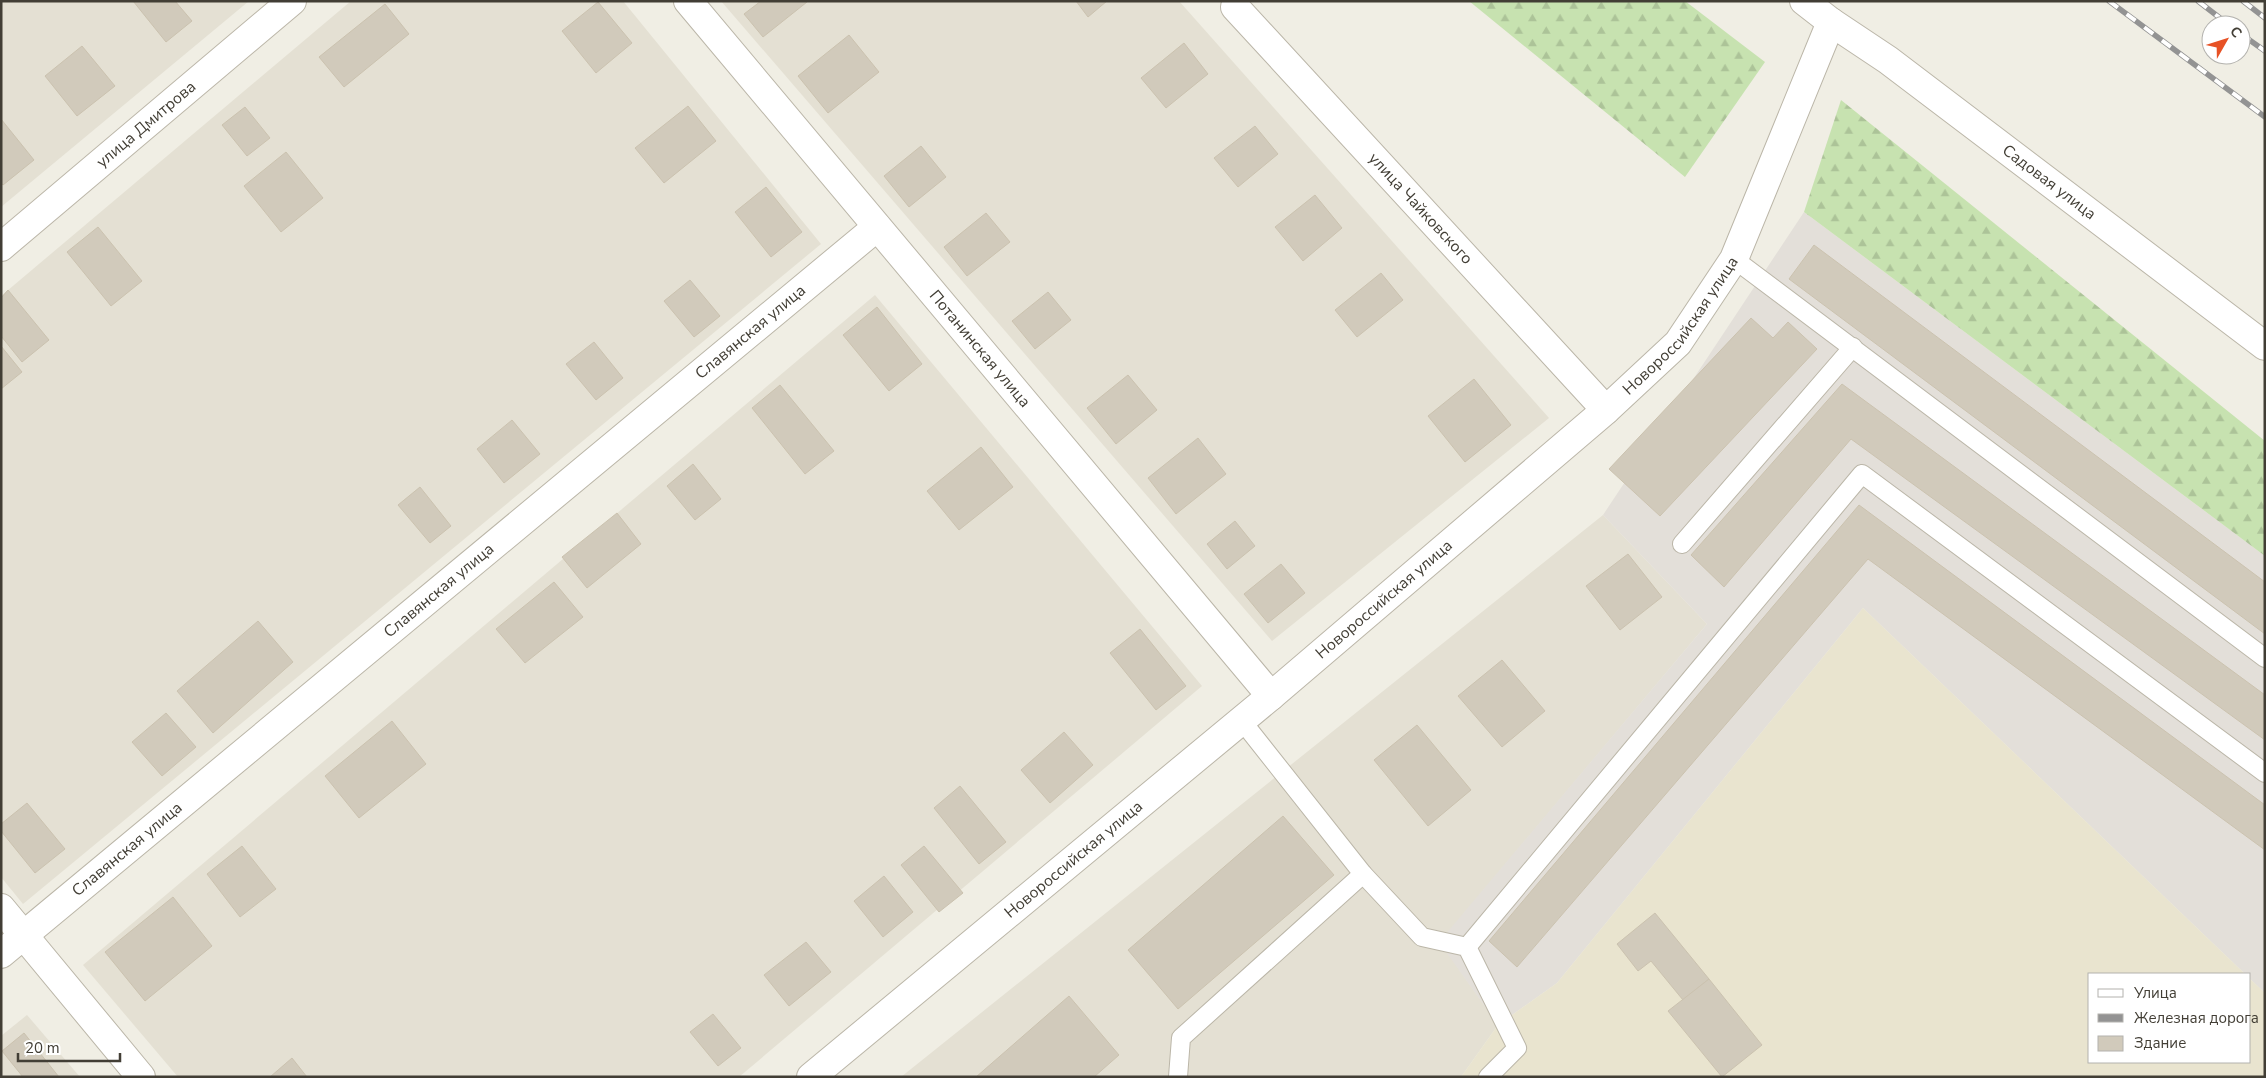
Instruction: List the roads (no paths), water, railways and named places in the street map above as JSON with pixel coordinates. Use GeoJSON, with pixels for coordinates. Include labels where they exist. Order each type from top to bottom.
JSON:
{"type":"FeatureCollection","features":[{"type":"Feature","properties":{"kind":"street","name":"улица Дмитрова"},"geometry":{"type":"LineString","coordinates":[[1,247],[292,1]]}},
{"type":"Feature","properties":{"kind":"street","name":"Потанинская улица"},"geometry":{"type":"LineString","coordinates":[[688,1],[1271,696]]}},
{"type":"Feature","properties":{"kind":"street","name":"Садовая улица"},"geometry":{"type":"LineString","coordinates":[[1804,1],[1831,22],[1896,66],[2265,346]]}},
{"type":"Feature","properties":{"kind":"street","name":"улица Чайковского"},"geometry":{"type":"LineString","coordinates":[[1235,7],[1606,410]]}},
{"type":"Feature","properties":{"kind":"street","name":"Новороссийская улица"},"geometry":{"type":"LineString","coordinates":[[811,1077],[1242,721],[1606,410],[1678,343],[1734,259],[1831,22]]}},
{"type":"Feature","properties":{"kind":"street","name":"Славянская улица"},"geometry":{"type":"LineString","coordinates":[[1,954],[877,227]]}},
{"type":"Feature","properties":{"kind":"street"},"geometry":{"type":"LineString","coordinates":[[1,908],[141,1077]]}},
{"type":"Feature","properties":{"kind":"lane"},"geometry":{"type":"LineString","coordinates":[[1734,259],[2265,658]]}},
{"type":"Feature","properties":{"kind":"lane"},"geometry":{"type":"LineString","coordinates":[[1682,544],[1853,347]]}},
{"type":"Feature","properties":{"kind":"lane"},"geometry":{"type":"LineString","coordinates":[[1467,947],[1862,474],[2265,773]]}},
{"type":"Feature","properties":{"kind":"lane"},"geometry":{"type":"LineString","coordinates":[[1242,721],[1363,874],[1422,937],[1467,947]]}},
{"type":"Feature","properties":{"kind":"lane"},"geometry":{"type":"LineString","coordinates":[[1178,1077],[1181,1038],[1363,874]]}},
{"type":"Feature","properties":{"kind":"lane"},"geometry":{"type":"LineString","coordinates":[[1467,947],[1516,1048],[1488,1077]]}},
{"type":"Feature","properties":{"kind":"railway"},"geometry":{"type":"LineString","coordinates":[[2109,1],[2265,117]]}},
{"type":"Feature","properties":{"kind":"railway"},"geometry":{"type":"LineString","coordinates":[[2198,1],[2216,15]]}},
{"type":"Feature","properties":{"kind":"railway"},"geometry":{"type":"LineString","coordinates":[[2243,1],[2265,18]]}},
{"type":"Feature","properties":{"kind":"railway"},"geometry":{"type":"LineString","coordinates":[[2251,41],[2265,51]]}}]}
